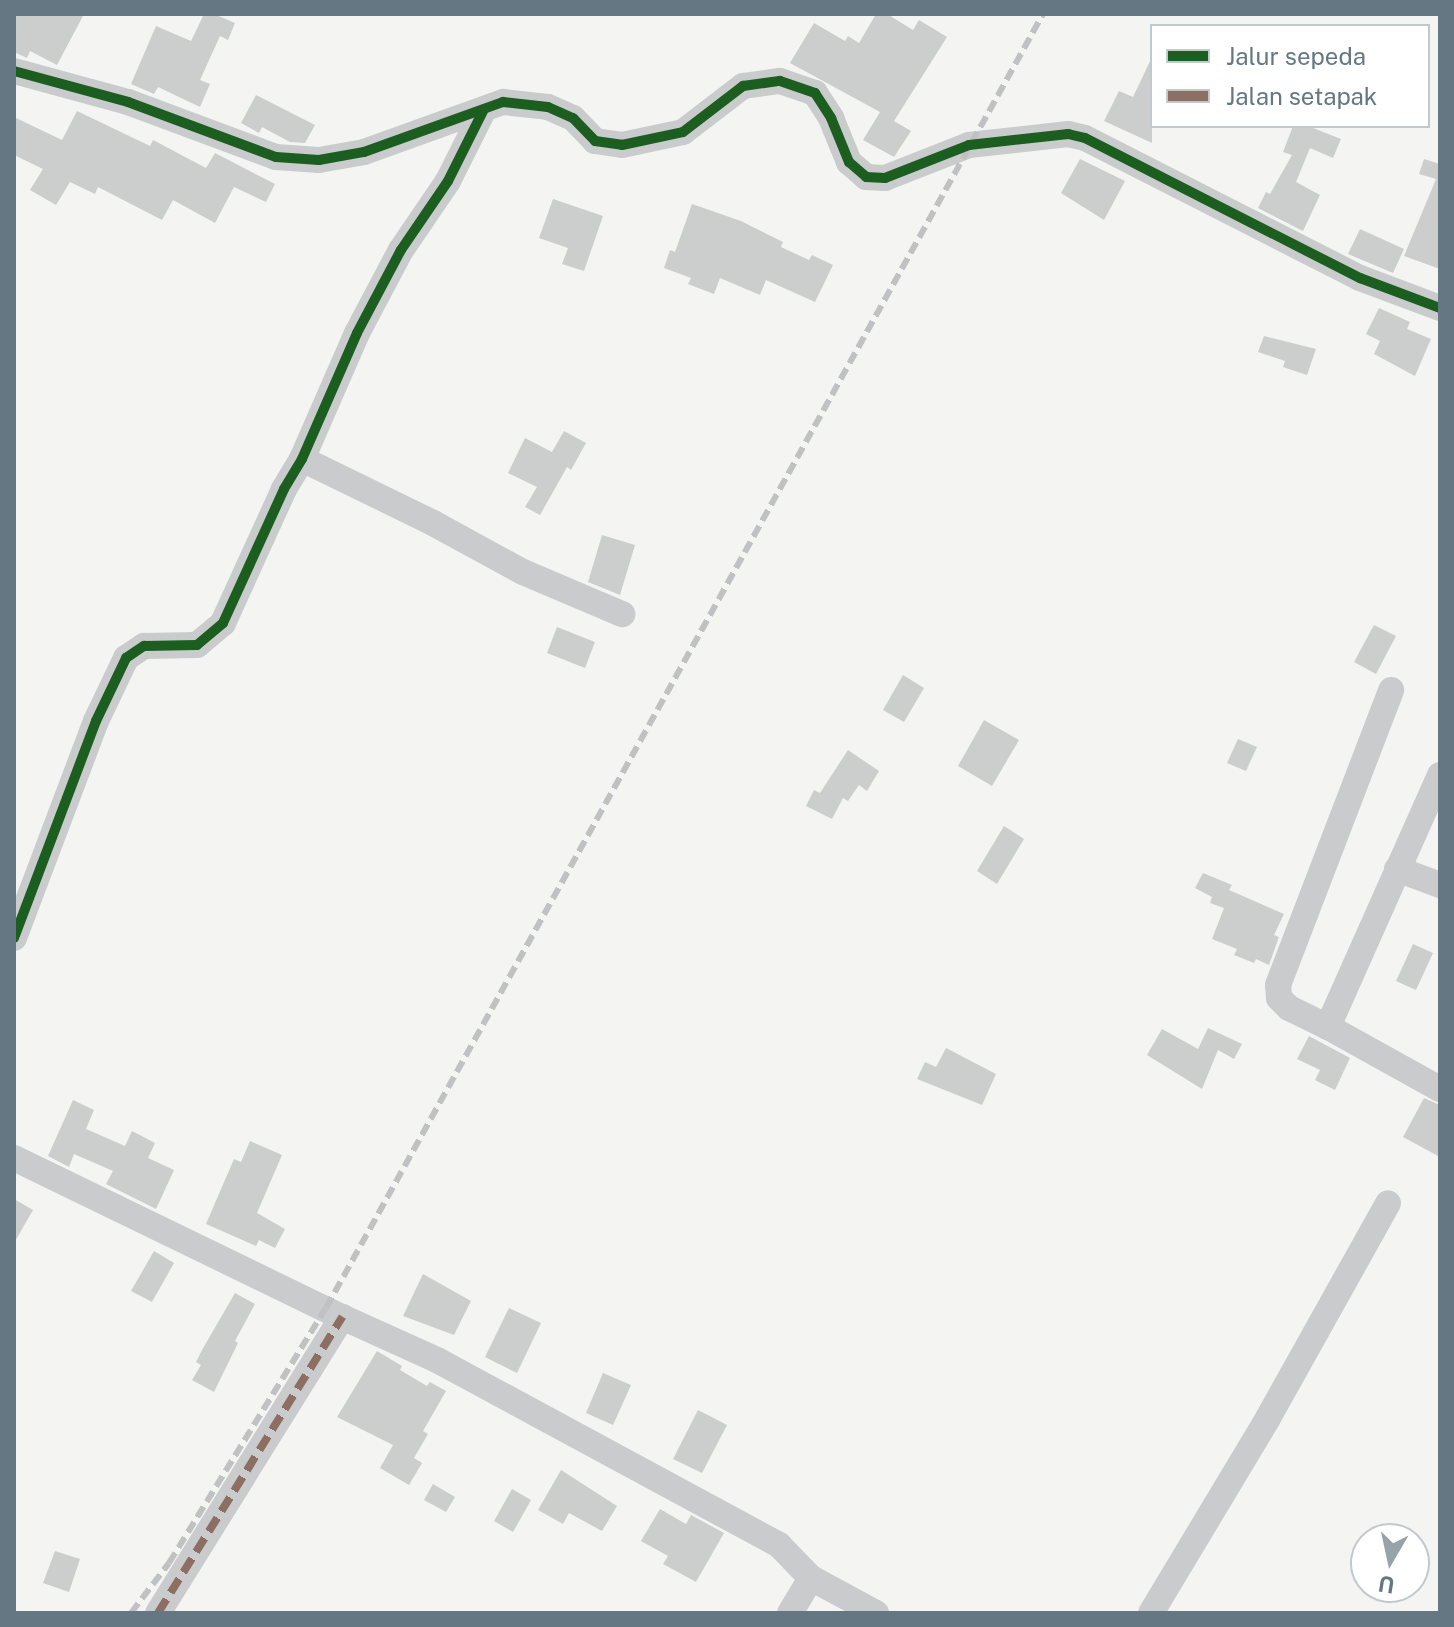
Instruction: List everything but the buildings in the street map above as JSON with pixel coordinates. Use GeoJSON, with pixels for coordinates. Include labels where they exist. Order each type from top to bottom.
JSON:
{"type":"FeatureCollection","features":[{"type":"Feature","properties":{"kind":"street"},"geometry":{"type":"LineString","coordinates":[[14,71],[128,102],[276,157],[319,160],[364,152],[503,102],[548,107],[573,118],[595,141],[622,145],[683,132],[743,86],[780,81],[815,93],[831,118],[849,162],[866,177],[885,178],[969,145],[1068,134],[1085,138],[1360,278],[1440,308]]}},
{"type":"Feature","properties":{"kind":"street"},"geometry":{"type":"LineString","coordinates":[[14,938],[96,721],[126,658],[144,646],[197,645],[223,623],[284,489],[302,459],[357,333],[401,250],[448,181],[484,109]]}},
{"type":"Feature","properties":{"kind":"street"},"geometry":{"type":"LineString","coordinates":[[302,459],[433,523],[523,572],[622,614]]}},
{"type":"Feature","properties":{"kind":"street"},"geometry":{"type":"LineString","coordinates":[[1391,690],[1278,985],[1279,998],[1289,1008],[1440,1089]]}},
{"type":"Feature","properties":{"kind":"street"},"geometry":{"type":"LineString","coordinates":[[1328,1027],[1440,775]]}},
{"type":"Feature","properties":{"kind":"street"},"geometry":{"type":"LineString","coordinates":[[1397,869],[1440,885]]}},
{"type":"Feature","properties":{"kind":"street"},"geometry":{"type":"LineString","coordinates":[[14,1158],[437,1360],[779,1545],[811,1578],[876,1613]]}},
{"type":"Feature","properties":{"kind":"street"},"geometry":{"type":"LineString","coordinates":[[1151,1613],[1268,1418],[1388,1203]]}},
{"type":"Feature","properties":{"kind":"street"},"geometry":{"type":"LineString","coordinates":[[158,1613],[342,1317]]}},
{"type":"Feature","properties":{"kind":"street"},"geometry":{"type":"LineString","coordinates":[[790,1613],[811,1578]]}},
{"type":"Feature","properties":{"kind":"railway"},"geometry":{"type":"LineString","coordinates":[[131,1613],[169,1563],[326,1308],[1043,14]]}},
{"type":"Feature","properties":{"kind":"marked path"},"geometry":{"type":"LineString","coordinates":[[158,1613],[342,1317]]}},
{"type":"Feature","properties":{"kind":"cycle path"},"geometry":{"type":"LineString","coordinates":[[14,71],[128,102],[276,157],[319,160],[364,152],[503,102],[548,107],[573,118],[595,141],[622,145],[683,132],[743,86],[780,81],[815,93],[831,118],[849,162],[866,177],[885,178],[969,145],[1068,134],[1085,138],[1360,278],[1440,308]]}},
{"type":"Feature","properties":{"kind":"cycle path"},"geometry":{"type":"LineString","coordinates":[[14,938],[96,721],[126,658],[144,646],[197,645],[223,623],[284,489],[302,459],[357,333],[401,250],[448,181],[484,109]]}}]}
